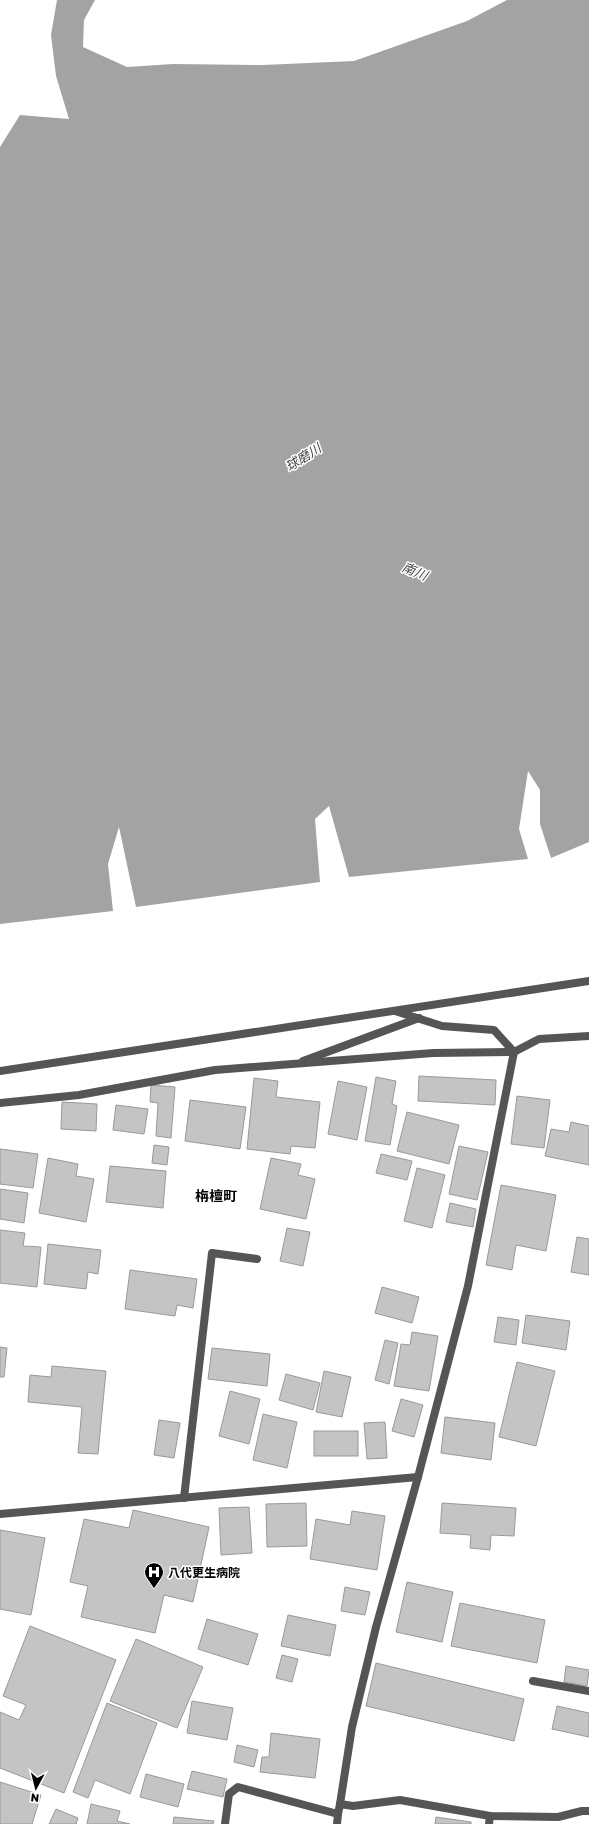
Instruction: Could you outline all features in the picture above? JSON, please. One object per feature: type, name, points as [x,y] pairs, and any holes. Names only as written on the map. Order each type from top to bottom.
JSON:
[{"type":"street","points":[[0,1071],[589,980]]},
{"type":"street","points":[[392,1011],[442,1026],[494,1030],[514,1052]]},
{"type":"street","points":[[293,1065],[419,1018]]},
{"type":"street","points":[[0,1103],[78,1095],[215,1070],[433,1053],[514,1052],[539,1039],[589,1036]]},
{"type":"street","points":[[337,1824],[352,1727],[376,1627],[418,1478],[468,1286],[514,1052]]},
{"type":"street","points":[[184,1498],[212,1253],[257,1259]]},
{"type":"street","points":[[0,1514],[418,1478]]},
{"type":"street","points":[[532,1681],[589,1691]]},
{"type":"street","points":[[225,1824],[229,1794],[238,1787],[338,1814]]},
{"type":"street","points":[[340,1804],[353,1806],[400,1800],[489,1820],[558,1817],[582,1811],[589,1811]]},
{"type":"water","points":[[57,0],[95,0],[84,20],[83,47],[127,67],[173,64],[263,65],[354,61],[467,21],[507,0],[589,0],[589,842],[551,858],[540,824],[540,790],[528,771],[519,829],[528,859],[349,877],[329,806],[315,819],[320,882],[136,907],[119,827],[108,864],[113,911],[0,924],[0,147],[20,115],[69,119],[56,76],[51,35]]},
{"type":"building","points":[[419,1076],[496,1080],[495,1105],[418,1101]]},
{"type":"building","points":[[376,1077],[396,1081],[392,1104],[397,1106],[390,1145],[365,1141]]},
{"type":"building","points":[[254,1078],[278,1081],[276,1097],[320,1102],[315,1148],[291,1146],[290,1154],[247,1149]]},
{"type":"building","points":[[338,1081],[367,1087],[357,1140],[328,1134]]},
{"type":"building","points":[[151,1085],[175,1087],[171,1138],[156,1136],[158,1103],[150,1102]]},
{"type":"building","points":[[517,1096],[550,1100],[544,1148],[511,1144]]},
{"type":"building","points":[[190,1100],[246,1107],[240,1149],[185,1141]]},
{"type":"building","points":[[62,1102],[97,1104],[96,1131],[61,1129]]},
{"type":"building","points":[[116,1105],[148,1109],[144,1134],[113,1130]]},
{"type":"building","points":[[407,1112],[459,1125],[449,1164],[397,1151]]},
{"type":"building","points":[[571,1122],[589,1126],[589,1165],[545,1156],[551,1129],[569,1132]]},
{"type":"building","points":[[154,1145],[169,1147],[167,1165],[152,1163]]},
{"type":"building","points":[[459,1146],[488,1152],[477,1200],[449,1194]]},
{"type":"building","points":[[0,1149],[38,1154],[33,1188],[0,1184]]},
{"type":"building","points":[[381,1154],[412,1161],[407,1180],[376,1173]]},
{"type":"building","points":[[48,1158],[78,1164],[76,1176],[94,1179],[86,1222],[39,1213]]},
{"type":"building","points":[[271,1158],[301,1164],[298,1175],[315,1179],[306,1219],[260,1209]]},
{"type":"building","points":[[110,1166],[166,1171],[163,1208],[106,1202]]},
{"type":"building","points":[[417,1168],[445,1175],[432,1228],[404,1221]]},
{"type":"building","points":[[501,1185],[556,1195],[546,1251],[516,1245],[512,1270],[486,1265]]},
{"type":"building","points":[[0,1189],[28,1193],[24,1223],[0,1219]]},
{"type":"building","points":[[450,1203],[476,1209],[473,1227],[446,1222]]},
{"type":"building","points":[[287,1228],[310,1232],[303,1266],[280,1261]]},
{"type":"building","points":[[0,1230],[25,1233],[23,1246],[41,1247],[37,1287],[0,1283]]},
{"type":"building","points":[[577,1237],[589,1239],[589,1275],[571,1272]]},
{"type":"building","points":[[48,1244],[101,1250],[98,1274],[88,1272],[86,1289],[44,1284]]},
{"type":"building","points":[[130,1270],[197,1279],[193,1308],[177,1305],[175,1316],[125,1309]]},
{"type":"building","points":[[382,1287],[419,1297],[412,1323],[375,1313]]},
{"type":"building","points":[[526,1315],[570,1321],[566,1350],[522,1343]]},
{"type":"building","points":[[498,1317],[519,1320],[516,1345],[494,1342]]},
{"type":"building","points":[[412,1332],[438,1336],[429,1391],[394,1386],[401,1344],[410,1345]]},
{"type":"building","points":[[385,1340],[398,1343],[389,1384],[375,1380]]},
{"type":"building","points":[[0,1347],[7,1348],[4,1377],[0,1377]]},
{"type":"building","points":[[212,1348],[270,1354],[267,1386],[208,1379]]},
{"type":"building","points":[[517,1362],[555,1371],[536,1446],[499,1437]]},
{"type":"building","points":[[52,1366],[106,1371],[98,1454],[78,1453],[82,1407],[28,1402],[30,1375],[51,1377]]},
{"type":"building","points":[[324,1371],[351,1377],[342,1417],[316,1412]]},
{"type":"building","points":[[286,1374],[320,1383],[313,1410],[279,1400]]},
{"type":"building","points":[[230,1391],[260,1399],[249,1444],[219,1436]]},
{"type":"building","points":[[401,1399],[423,1405],[414,1437],[392,1431]]},
{"type":"building","points":[[263,1414],[297,1422],[287,1468],[253,1460]]},
{"type":"building","points":[[445,1417],[495,1423],[491,1460],[441,1453]]},
{"type":"building","points":[[159,1420],[180,1423],[174,1458],[154,1455]]},
{"type":"building","points":[[385,1422],[387,1458],[367,1459],[364,1423]]},
{"type":"building","points":[[314,1431],[358,1431],[358,1456],[314,1456]]},
{"type":"building","points":[[306,1503],[307,1546],[267,1547],[266,1504]]},
{"type":"building","points":[[442,1503],[516,1508],[514,1536],[491,1535],[490,1550],[470,1548],[471,1535],[440,1533]]},
{"type":"building","points":[[249,1507],[252,1553],[221,1555],[219,1508]]},
{"type":"building","points":[[133,1510],[209,1527],[193,1602],[164,1595],[155,1633],[81,1617],[88,1586],[70,1582],[84,1519],[129,1528]]},
{"type":"building","points":[[352,1511],[385,1516],[377,1570],[310,1559],[316,1519],[350,1525]]},
{"type":"building","points":[[0,1530],[45,1538],[31,1615],[0,1609]]},
{"type":"building","points":[[407,1582],[453,1592],[442,1642],[396,1632]]},
{"type":"building","points":[[345,1587],[370,1592],[365,1615],[341,1611]]},
{"type":"building","points":[[460,1603],[545,1620],[537,1663],[451,1646]]},
{"type":"building","points":[[288,1615],[336,1625],[330,1656],[281,1646]]},
{"type":"building","points":[[207,1619],[258,1634],[248,1665],[198,1649]]},
{"type":"building","points":[[30,1626],[116,1660],[64,1793],[0,1768],[0,1712],[19,1720],[26,1705],[3,1696]]},
{"type":"building","points":[[136,1639],[203,1667],[177,1728],[110,1701]]},
{"type":"building","points":[[282,1655],[298,1659],[292,1682],[276,1678]]},
{"type":"building","points":[[376,1663],[524,1699],[514,1741],[366,1706]]},
{"type":"building","points":[[566,1666],[589,1670],[587,1686],[564,1682]]},
{"type":"building","points":[[192,1701],[233,1708],[227,1740],[187,1733]]},
{"type":"building","points":[[107,1703],[157,1723],[130,1794],[95,1780],[88,1798],[73,1792]]},
{"type":"building","points":[[557,1706],[589,1713],[589,1737],[552,1729]]},
{"type":"building","points":[[271,1733],[320,1739],[315,1778],[260,1772],[262,1757],[269,1757]]},
{"type":"building","points":[[237,1745],[258,1750],[254,1767],[234,1762]]},
{"type":"building","points":[[192,1771],[227,1779],[223,1797],[187,1789]]},
{"type":"building","points":[[146,1774],[184,1784],[178,1807],[140,1797]]},
{"type":"building","points":[[0,1782],[41,1795],[32,1824],[0,1824]]},
{"type":"building","points":[[91,1804],[120,1811],[117,1821],[130,1824],[87,1824]]},
{"type":"building","points":[[56,1809],[78,1818],[76,1824],[49,1824]]},
{"type":"building","points":[[174,1817],[214,1821],[213,1824],[173,1824]]},
{"type":"building","points":[[436,1817],[471,1822],[471,1824],[435,1824]]},
{"type":"place","name":"八代更生病院","points":[[154,1589]]},
{"type":"district","name":"栴檀町","points":[[216,1195]]},
{"type":"water label","name":"球磨川","points":[[303,457]]},
{"type":"water label","name":"南川","points":[[415,571]]}]
